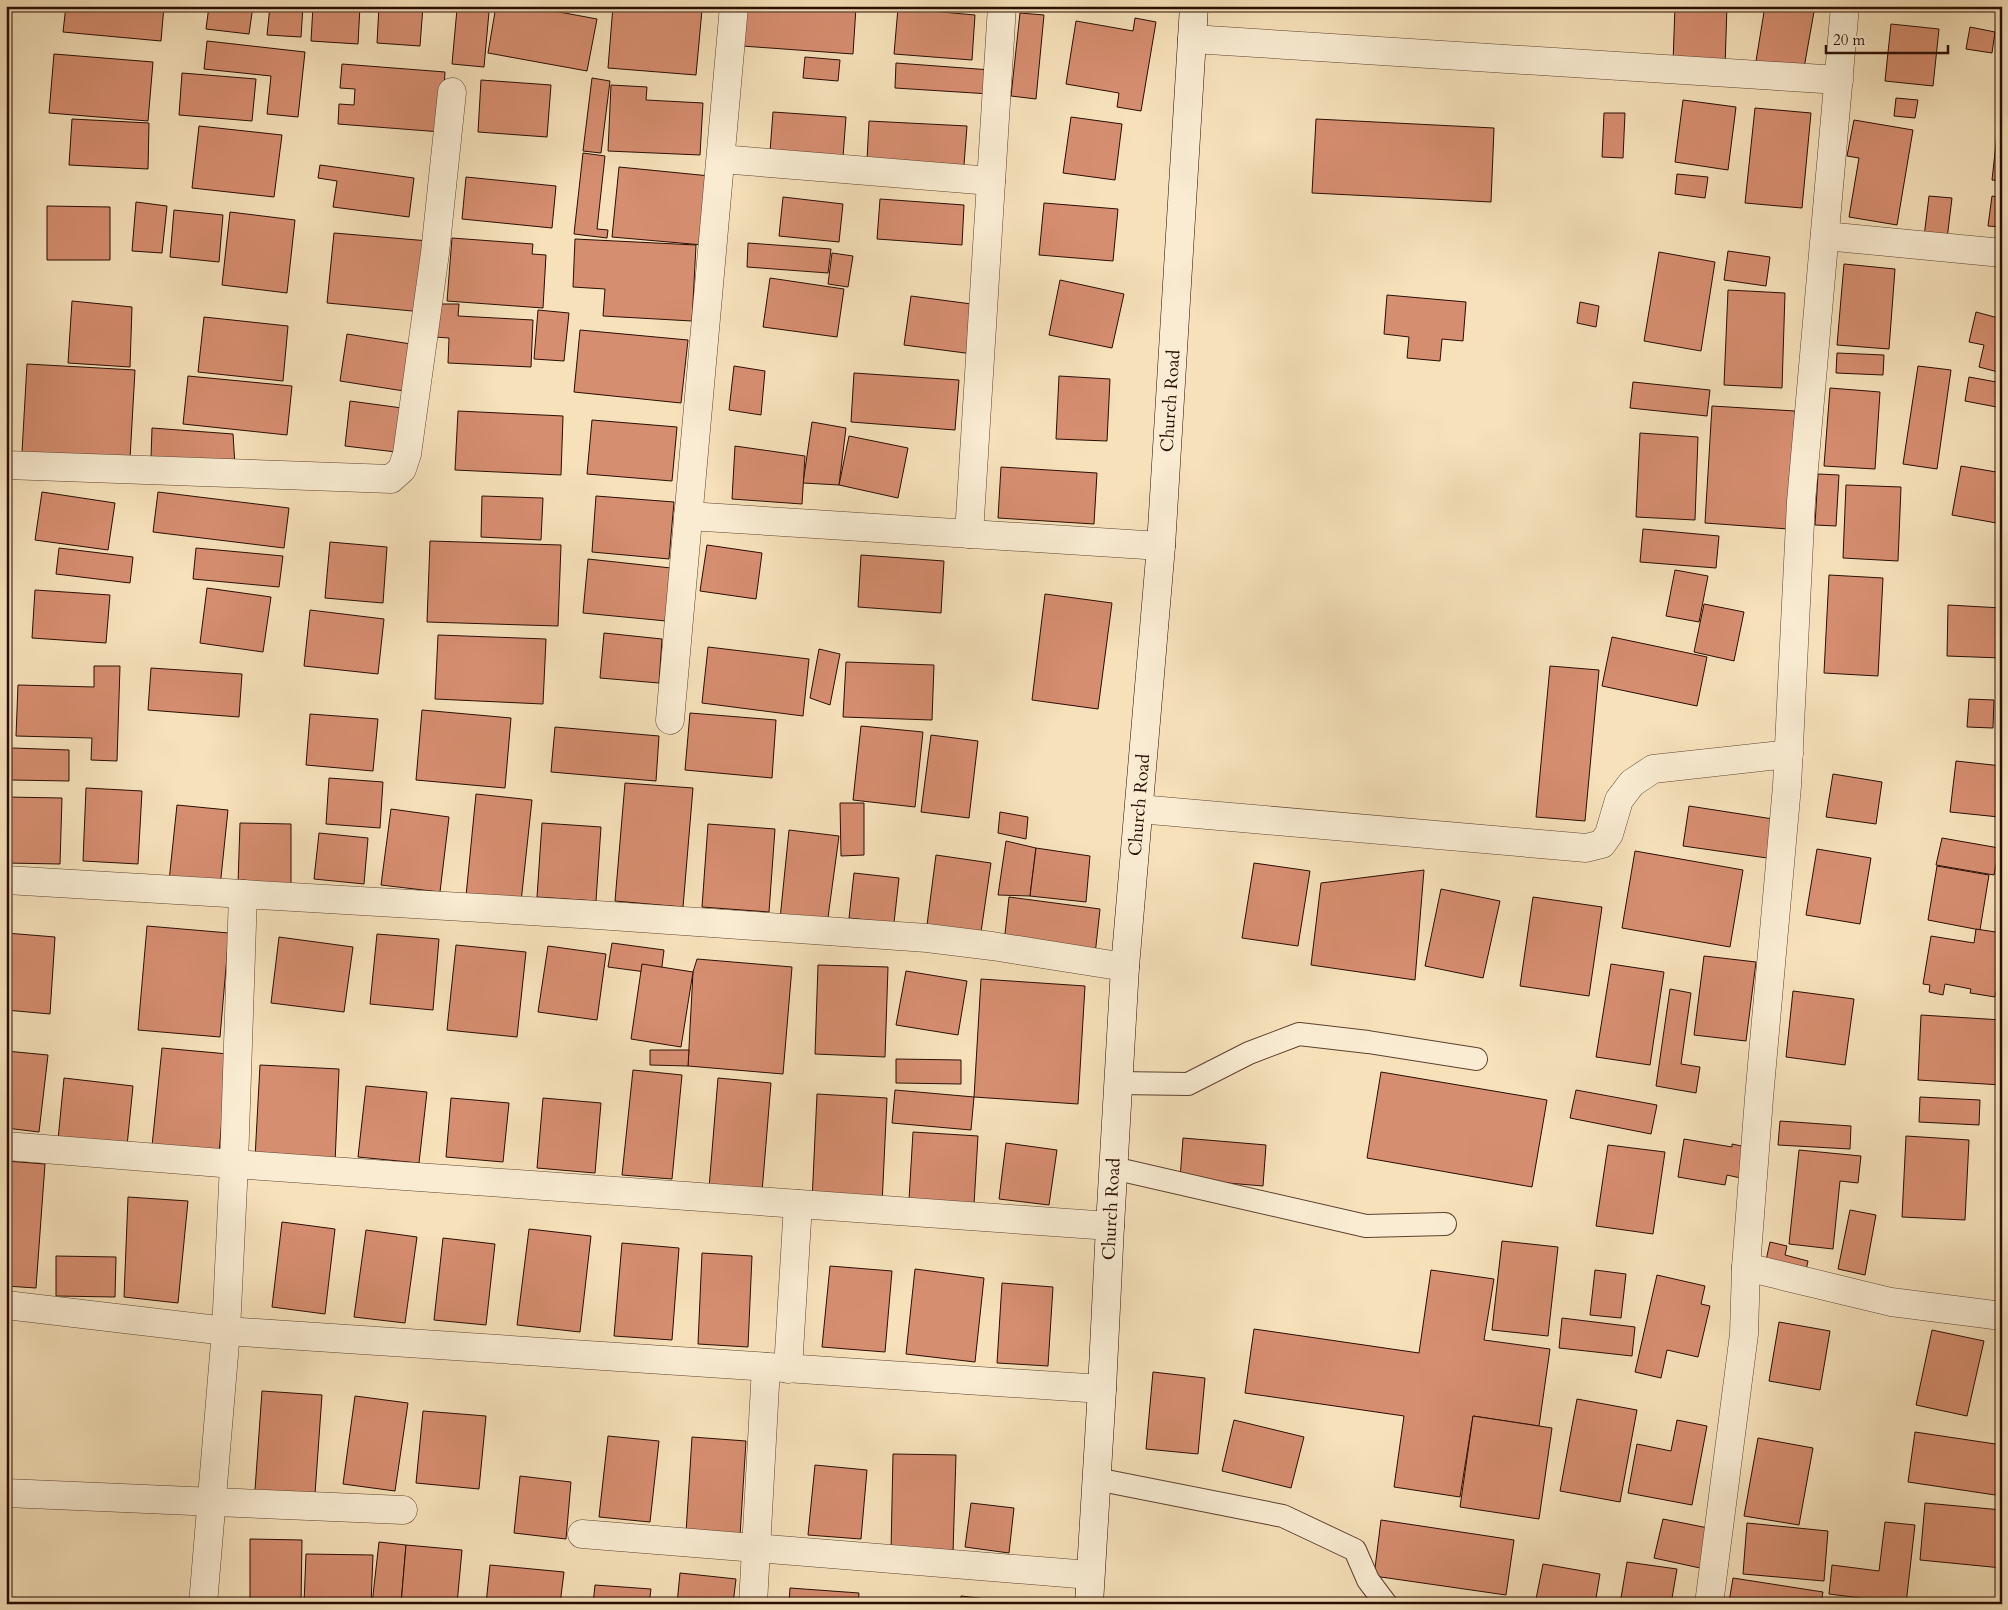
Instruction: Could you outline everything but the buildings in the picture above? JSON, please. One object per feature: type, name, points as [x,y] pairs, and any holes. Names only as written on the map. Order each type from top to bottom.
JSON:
[{"type":"street","points":[[670,720],[734,6]]},
{"type":"street","points":[[969,534],[1002,6]]},
{"type":"street","name":"Church Road","points":[[1089,1604],[1125,967],[1161,546],[1194,6]]},
{"type":"street","points":[[1709,1604],[1744,1334],[1746,1267],[1758,1098],[1777,906],[1789,754],[1801,502],[1845,6]]},
{"type":"street","points":[[1192,39],[1839,80]]},
{"type":"street","points":[[6,465],[390,479],[402,469],[406,454],[436,253],[452,92]]},
{"type":"street","points":[[721,159],[991,181]]},
{"type":"street","points":[[1825,236],[2002,253]]},
{"type":"street","points":[[688,516],[1161,546]]},
{"type":"street","points":[[1139,809],[1586,848],[1602,844],[1609,834],[1619,800],[1632,783],[1653,769],[1789,754]]},
{"type":"street","points":[[6,880],[606,916],[927,938],[992,946],[1125,967]]},
{"type":"street","points":[[203,1604],[226,1331],[234,1164],[243,894]]},
{"type":"street","points":[[6,1146],[1110,1226]]},
{"type":"street","points":[[753,1604],[757,1547],[777,1368],[798,1204]]},
{"type":"street","points":[[1746,1267],[1891,1302],[2002,1316]]},
{"type":"street","points":[[6,1305],[226,1331],[1102,1389]]},
{"type":"street","points":[[6,1493],[403,1510]]},
{"type":"street","points":[[582,1534],[1090,1575]]},
{"type":"lane","points":[[1118,1083],[1188,1084],[1249,1053],[1299,1034],[1368,1042],[1476,1059]]},
{"type":"lane","points":[[1113,1168],[1366,1226],[1445,1224]]},
{"type":"lane","points":[[1096,1479],[1283,1516],[1355,1550],[1368,1580],[1386,1604]]}]
